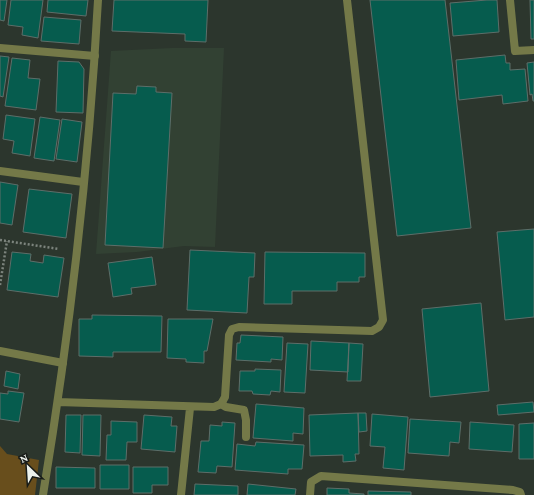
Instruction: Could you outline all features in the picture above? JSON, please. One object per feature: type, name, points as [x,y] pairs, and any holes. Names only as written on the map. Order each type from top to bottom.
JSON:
[{"type":"street","points":[[43,495],[64,363],[95,56],[98,0]]},
{"type":"street","points":[[58,402],[190,408],[214,407],[221,404],[225,398],[229,335],[232,329],[372,331],[379,327],[383,320],[347,0]]},
{"type":"street","points":[[510,0],[515,51],[534,50]]},
{"type":"street","points":[[0,48],[95,56]]},
{"type":"street","points":[[0,171],[83,182]]},
{"type":"street","points":[[0,351],[64,363]]},
{"type":"street","points":[[221,404],[226,407],[244,410],[246,420],[246,437]]},
{"type":"street","points":[[181,495],[190,408]]},
{"type":"street","points":[[310,495],[311,482],[321,476],[513,490],[520,492],[521,495]]},
{"type":"path","points":[[0,240],[76,251]]},
{"type":"path","points":[[0,285],[7,242]]},
{"type":"shaded area","points":[[172,48],[224,48],[215,247],[184,246],[137,252],[96,254],[111,51]]},
{"type":"shaded area","points":[[0,446],[7,454],[39,460],[35,495],[0,495]]},
{"type":"building","points":[[0,0],[7,0],[4,21],[0,20]]},
{"type":"building","points":[[11,0],[43,0],[38,38],[22,35],[23,27],[8,25]]},
{"type":"building","points":[[48,0],[88,0],[86,16],[47,12]]},
{"type":"building","points":[[114,0],[208,0],[206,42],[185,41],[185,34],[112,31]]},
{"type":"building","points":[[370,0],[445,0],[471,228],[397,236]]},
{"type":"building","points":[[497,0],[499,32],[453,36],[450,3]]},
{"type":"building","points":[[530,0],[534,0],[534,39],[531,39]]},
{"type":"building","points":[[44,17],[81,20],[79,44],[41,41]]},
{"type":"building","points":[[505,55],[506,63],[510,63],[510,70],[525,69],[528,101],[503,104],[502,95],[459,100],[456,60]]},
{"type":"building","points":[[0,56],[9,57],[3,97],[0,96]]},
{"type":"building","points":[[12,58],[30,60],[28,78],[40,79],[36,110],[5,106]]},
{"type":"building","points":[[58,61],[79,62],[84,69],[83,113],[56,112]]},
{"type":"building","points":[[534,62],[533,101],[532,94],[530,95],[527,63]]},
{"type":"building","points":[[137,86],[156,87],[156,92],[172,93],[163,248],[105,245],[113,93],[136,94]]},
{"type":"building","points":[[6,115],[35,119],[30,156],[12,153],[14,141],[3,139]]},
{"type":"building","points":[[40,117],[60,120],[54,161],[34,158]]},
{"type":"building","points":[[62,119],[82,122],[77,162],[56,159]]},
{"type":"building","points":[[0,182],[18,185],[12,225],[0,223]]},
{"type":"building","points":[[29,189],[72,194],[66,238],[23,232]]},
{"type":"building","points":[[534,229],[534,317],[505,320],[497,232]]},
{"type":"building","points":[[190,250],[255,253],[254,277],[249,277],[247,313],[187,310]]},
{"type":"building","points":[[12,252],[31,254],[30,261],[43,263],[44,255],[64,258],[58,297],[7,290]]},
{"type":"building","points":[[265,252],[365,253],[365,277],[359,277],[359,282],[337,282],[337,291],[292,291],[292,304],[264,304]]},
{"type":"building","points":[[152,257],[156,285],[131,288],[132,294],[113,297],[108,263]]},
{"type":"building","points":[[481,303],[489,391],[430,397],[422,309]]},
{"type":"building","points":[[92,315],[162,316],[161,352],[113,352],[113,357],[79,356],[79,319],[92,319]]},
{"type":"building","points":[[168,319],[213,319],[207,351],[204,351],[204,363],[186,362],[186,359],[167,358]]},
{"type":"building","points":[[241,335],[283,337],[282,360],[271,359],[271,362],[236,360],[237,343],[240,343]]},
{"type":"building","points":[[311,341],[349,343],[348,372],[310,370]]},
{"type":"building","points":[[287,343],[308,344],[305,393],[284,392]]},
{"type":"building","points":[[349,343],[363,344],[361,381],[347,381]]},
{"type":"building","points":[[255,369],[281,370],[280,392],[271,391],[270,395],[253,394],[252,391],[239,391],[240,371],[255,371]]},
{"type":"building","points":[[6,371],[20,374],[18,389],[4,386]]},
{"type":"building","points":[[8,391],[24,393],[19,422],[0,419],[0,393],[8,394]]},
{"type":"building","points":[[533,402],[534,412],[498,415],[497,405]]},
{"type":"building","points":[[256,404],[304,408],[303,434],[293,433],[293,441],[253,438]]},
{"type":"building","points":[[358,413],[366,413],[367,431],[359,432]]},
{"type":"building","points":[[358,413],[359,454],[355,454],[356,461],[343,462],[343,455],[310,456],[309,415]]},
{"type":"building","points":[[372,414],[408,417],[404,470],[383,468],[385,447],[370,446]]},
{"type":"building","points":[[66,415],[81,415],[80,453],[65,452]]},
{"type":"building","points":[[83,415],[101,415],[100,456],[82,455]]},
{"type":"building","points":[[144,415],[172,417],[171,426],[177,426],[175,452],[141,449]]},
{"type":"building","points":[[410,419],[461,422],[459,443],[450,442],[449,456],[408,453]]},
{"type":"building","points":[[111,421],[137,422],[137,442],[127,442],[126,460],[106,460],[107,435],[111,435]]},
{"type":"building","points":[[222,422],[235,423],[232,467],[217,466],[216,473],[198,472],[201,441],[209,441],[210,425],[222,426]]},
{"type":"building","points":[[470,422],[514,425],[512,452],[469,449]]},
{"type":"building","points":[[534,423],[534,459],[519,459],[519,424]]},
{"type":"building","points":[[256,442],[304,445],[302,469],[288,469],[288,474],[235,470],[237,444],[255,446]]},
{"type":"building","points":[[100,465],[129,465],[129,489],[100,489]]},
{"type":"building","points":[[56,467],[95,468],[95,488],[56,488]]},
{"type":"building","points":[[133,467],[168,467],[168,485],[152,485],[152,493],[133,493]]},
{"type":"building","points":[[195,484],[238,486],[238,495],[194,495]]},
{"type":"building","points":[[248,484],[296,489],[295,495],[247,495]]},
{"type":"building","points":[[327,488],[349,489],[349,493],[364,495],[327,495]]},
{"type":"building","points":[[368,491],[411,492],[411,495],[368,495]]}]
